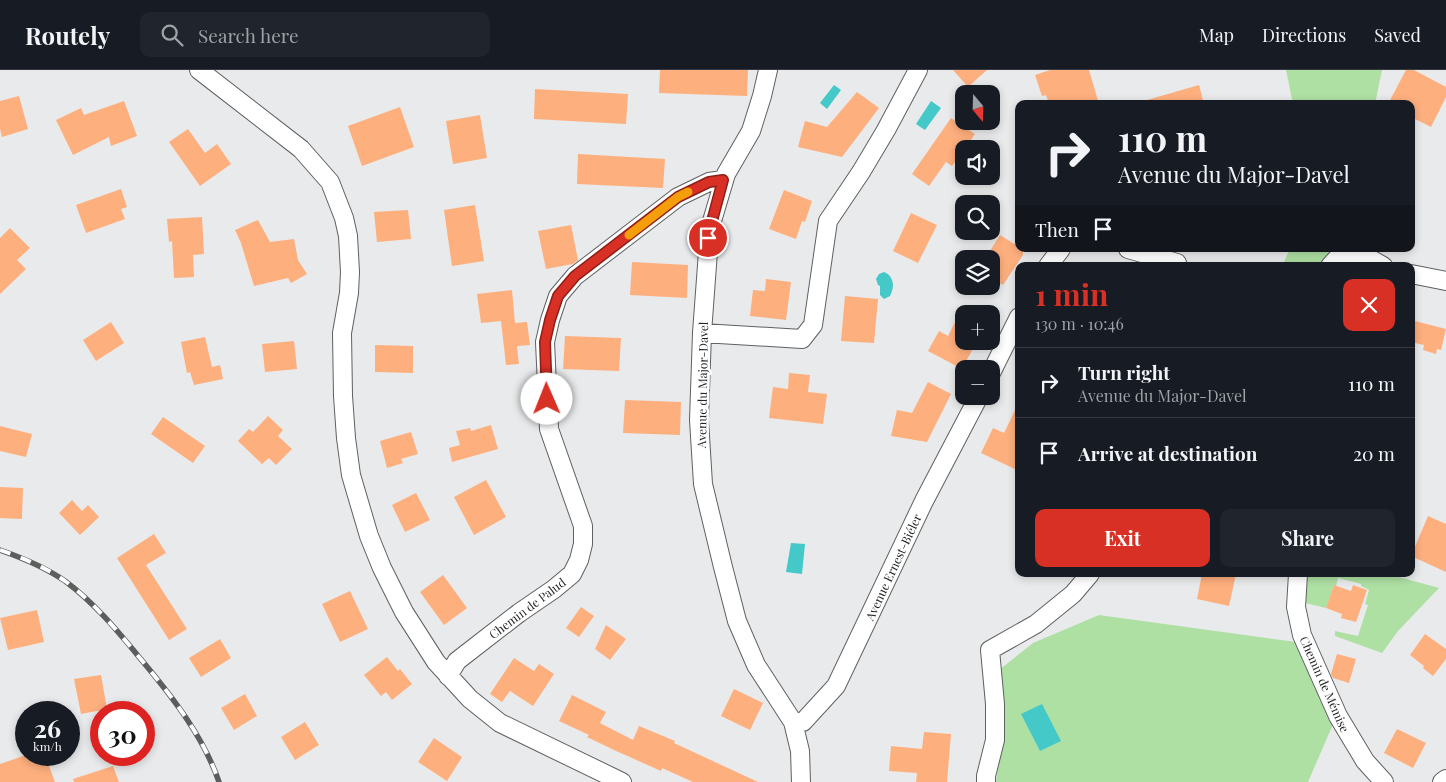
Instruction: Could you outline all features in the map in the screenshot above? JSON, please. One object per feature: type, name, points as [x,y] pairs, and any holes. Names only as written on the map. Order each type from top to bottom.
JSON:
[{"type":"street","points":[[199,70],[301,149],[330,182],[344,218],[348,236],[350,272],[349,293],[342,333],[342,365],[346,438],[351,475],[369,536],[382,568],[406,615],[436,662],[470,700],[500,723],[622,782]]},
{"type":"street","name":"Avenue du Major-Davel","points":[[768,70],[762,96],[750,131],[723,180],[708,238],[699,420],[703,484],[737,621],[756,665],[793,722],[800,751],[801,782]]},
{"type":"street","points":[[702,333],[802,338],[813,325],[828,221],[861,172],[918,70]]},
{"type":"street","name":"Chemin de Palud","points":[[448,676],[457,661],[572,574],[579,560],[583,544],[583,526],[549,429],[545,342],[558,296],[575,276],[678,197],[709,182],[723,180]]},
{"type":"street","points":[[1051,262],[1059,252]]},
{"type":"street","points":[[1138,252],[1174,262]]},
{"type":"street","points":[[1335,260],[1360,254],[1375,262]]},
{"type":"street","points":[[1415,275],[1446,281]]},
{"type":"street","points":[[997,360],[1015,325]]},
{"type":"street","name":"Avenue Ernest-Biéler","points":[[793,722],[803,722],[836,686],[924,501],[974,405]]},
{"type":"street","points":[[986,782],[995,740],[990,650],[1036,624],[1073,594],[1087,577]]},
{"type":"street","name":"Chemin de Mémise","points":[[1298,577],[1296,607],[1302,635],[1338,716],[1365,761],[1384,782]]},
{"type":"street","points":[[1442,782],[1446,779]]},
{"type":"green space","points":[[1286,70],[1382,70],[1376,100],[1292,100]]},
{"type":"green space","points":[[1289,252],[1335,252],[1325,262],[1284,262]]},
{"type":"green space","points":[[1306,577],[1399,577],[1439,588],[1398,631],[1382,653],[1335,636],[1335,631],[1358,636],[1368,605],[1365,604],[1369,590],[1361,586],[1361,584],[1338,578],[1326,608],[1305,603]]},
{"type":"green space","points":[[1099,615],[1296,642],[1334,722],[1308,782],[996,782],[1001,750],[999,670],[1033,643]]},
{"type":"water","points":[[834,85],[841,90],[827,109],[820,103]]},
{"type":"water","points":[[931,101],[941,108],[925,130],[916,124]]},
{"type":"water","points":[[884,272],[892,279],[893,289],[890,296],[884,299],[880,295],[880,286],[876,279],[879,274]]},
{"type":"water","points":[[791,543],[805,544],[802,574],[786,572]]},
{"type":"water","points":[[1042,704],[1061,741],[1040,751],[1021,714]]},
{"type":"building","points":[[660,70],[748,70],[747,96],[659,93]]},
{"type":"building","points":[[953,70],[987,70],[970,85],[966,85]]},
{"type":"building","points":[[1050,70],[1089,70],[1098,100],[1048,100],[1046,95],[1042,96],[1035,75]]},
{"type":"building","points":[[1406,70],[1414,70],[1446,87],[1446,97],[1431,127],[1415,119],[1415,100],[1390,100]]},
{"type":"building","points":[[1199,85],[1203,100],[1147,100]]},
{"type":"building","points":[[535,89],[628,94],[626,124],[534,119]]},
{"type":"building","points":[[857,92],[879,108],[842,157],[798,147],[805,121],[827,127]]},
{"type":"building","points":[[19,96],[28,129],[2,137],[0,129],[0,101]]},
{"type":"building","points":[[124,101],[137,136],[111,146],[109,137],[73,155],[56,120],[81,108],[84,115]]},
{"type":"building","points":[[400,107],[414,147],[362,166],[348,126]]},
{"type":"building","points":[[480,115],[487,158],[453,164],[446,121]]},
{"type":"building","points":[[951,118],[955,121],[955,130],[969,130],[975,134],[971,140],[955,140],[955,162],[952,166],[946,162],[929,186],[912,174]]},
{"type":"building","points":[[188,129],[205,153],[217,144],[231,164],[200,186],[169,142]]},
{"type":"building","points":[[578,154],[665,159],[663,188],[577,184]]},
{"type":"building","points":[[121,189],[127,207],[121,209],[125,219],[86,233],[76,205]]},
{"type":"building","points":[[784,190],[812,201],[805,222],[802,221],[796,239],[769,229]]},
{"type":"building","points":[[475,205],[484,261],[452,266],[444,210]]},
{"type":"building","points":[[408,210],[411,239],[377,242],[374,212]]},
{"type":"building","points":[[911,213],[937,225],[918,263],[893,251]]},
{"type":"building","points":[[202,217],[204,254],[193,255],[194,277],[174,278],[172,241],[169,242],[167,219]]},
{"type":"building","points":[[258,220],[270,242],[294,239],[298,260],[307,274],[291,283],[288,278],[254,286],[241,243],[235,230]]},
{"type":"building","points":[[571,225],[578,260],[573,264],[546,269],[538,231]]},
{"type":"building","points":[[10,228],[30,248],[17,260],[26,269],[0,294],[0,238]]},
{"type":"building","points":[[1000,235],[1015,244],[1015,252],[1023,252],[1018,262],[1015,262],[1015,267],[1003,285],[1000,283],[1000,250],[991,250],[997,240],[1000,240]]},
{"type":"building","points":[[632,262],[688,265],[687,298],[630,295]]},
{"type":"building","points":[[766,279],[791,282],[786,320],[750,316],[753,290],[765,291]]},
{"type":"building","points":[[512,290],[515,323],[527,322],[530,345],[517,346],[519,364],[506,365],[501,321],[481,323],[477,294]]},
{"type":"building","points":[[845,296],[878,299],[874,343],[841,341]]},
{"type":"building","points":[[1415,321],[1446,329],[1441,350],[1437,349],[1436,354],[1423,350],[1424,345],[1415,343]]},
{"type":"building","points":[[111,322],[124,343],[96,361],[83,340]]},
{"type":"building","points":[[955,322],[955,350],[972,350],[967,360],[955,360],[955,365],[928,351],[939,331],[948,336]]},
{"type":"building","points":[[565,336],[621,338],[619,371],[563,369]]},
{"type":"building","points":[[205,337],[212,367],[220,365],[223,379],[194,385],[190,372],[187,373],[181,342]]},
{"type":"building","points":[[294,341],[297,369],[265,372],[262,344]]},
{"type":"building","points":[[375,345],[413,346],[413,373],[375,372]]},
{"type":"building","points":[[789,373],[810,375],[808,392],[827,394],[823,424],[769,418],[773,387],[788,389]]},
{"type":"building","points":[[928,382],[951,394],[927,442],[891,436],[897,410],[912,413]]},
{"type":"building","points":[[625,400],[681,402],[680,435],[623,433]]},
{"type":"building","points":[[1015,410],[1015,469],[981,453],[993,428],[1004,433]]},
{"type":"building","points":[[268,416],[283,430],[278,436],[292,449],[276,465],[269,458],[262,464],[238,441],[249,429],[253,432]]},
{"type":"building","points":[[163,417],[205,446],[193,463],[151,434]]},
{"type":"building","points":[[491,425],[498,449],[452,462],[449,448],[460,445],[456,431],[470,428],[471,431]]},
{"type":"building","points":[[0,426],[32,434],[26,457],[0,451]]},
{"type":"building","points":[[411,432],[418,454],[401,459],[403,463],[387,468],[380,441]]},
{"type":"building","points":[[486,480],[506,517],[474,535],[454,497]]},
{"type":"building","points":[[0,487],[23,488],[22,519],[0,518]]},
{"type":"building","points":[[416,493],[430,520],[405,532],[392,505]]},
{"type":"building","points":[[72,500],[82,511],[88,505],[99,517],[80,535],[59,513]]},
{"type":"building","points":[[1428,516],[1446,524],[1446,572],[1415,558],[1415,547]]},
{"type":"building","points":[[154,534],[166,553],[146,565],[187,629],[169,640],[117,558]]},
{"type":"building","points":[[443,575],[467,608],[444,625],[420,592]]},
{"type":"building","points":[[1201,577],[1235,577],[1229,606],[1197,599]]},
{"type":"building","points":[[1334,585],[1351,591],[1353,585],[1367,590],[1356,622],[1341,618],[1342,614],[1326,608]]},
{"type":"building","points":[[350,591],[368,629],[340,642],[322,604]]},
{"type":"building","points":[[581,607],[594,616],[579,637],[566,628]]},
{"type":"building","points":[[37,610],[44,642],[8,650],[0,618]]},
{"type":"building","points":[[606,625],[626,639],[610,660],[595,649]]},
{"type":"building","points":[[1425,634],[1446,649],[1446,659],[1433,676],[1410,655]]},
{"type":"building","points":[[220,639],[231,658],[201,677],[189,658]]},
{"type":"building","points":[[1337,654],[1356,659],[1349,683],[1333,678],[1331,674]]},
{"type":"building","points":[[387,657],[412,684],[392,700],[386,692],[381,696],[364,675]]},
{"type":"building","points":[[514,658],[534,671],[539,664],[554,674],[533,706],[510,691],[502,702],[490,694]]},
{"type":"building","points":[[101,675],[106,701],[90,701],[90,712],[81,714],[80,701],[78,701],[74,679]]},
{"type":"building","points":[[734,689],[763,703],[750,730],[721,716]]},
{"type":"building","points":[[245,694],[257,716],[234,730],[221,708]]},
{"type":"building","points":[[572,695],[606,712],[600,723],[633,740],[639,726],[675,741],[674,743],[758,782],[693,782],[662,768],[661,771],[614,750],[587,737],[589,735],[559,721]]},
{"type":"building","points":[[305,722],[319,745],[295,760],[281,737]]},
{"type":"building","points":[[1397,729],[1426,743],[1413,768],[1384,753]]},
{"type":"building","points":[[924,732],[951,734],[947,782],[916,782],[917,773],[889,771],[891,746],[922,749]]},
{"type":"building","points":[[434,738],[462,757],[447,781],[418,762]]},
{"type":"building","points":[[15,759],[15,766],[49,766],[55,782],[0,782],[0,764]]},
{"type":"building","points":[[113,766],[119,782],[74,782],[73,779]]},
{"type":"railway","points":[[0,550],[50,571],[87,599],[107,620],[177,705],[197,735],[219,782]]},
{"type":"slow traffic","points":[[629,235],[678,197],[688,192]]},
{"type":"route","points":[[547,399],[545,342],[550,320],[558,296],[575,276],[678,197],[709,182],[723,180],[708,238]]}]
